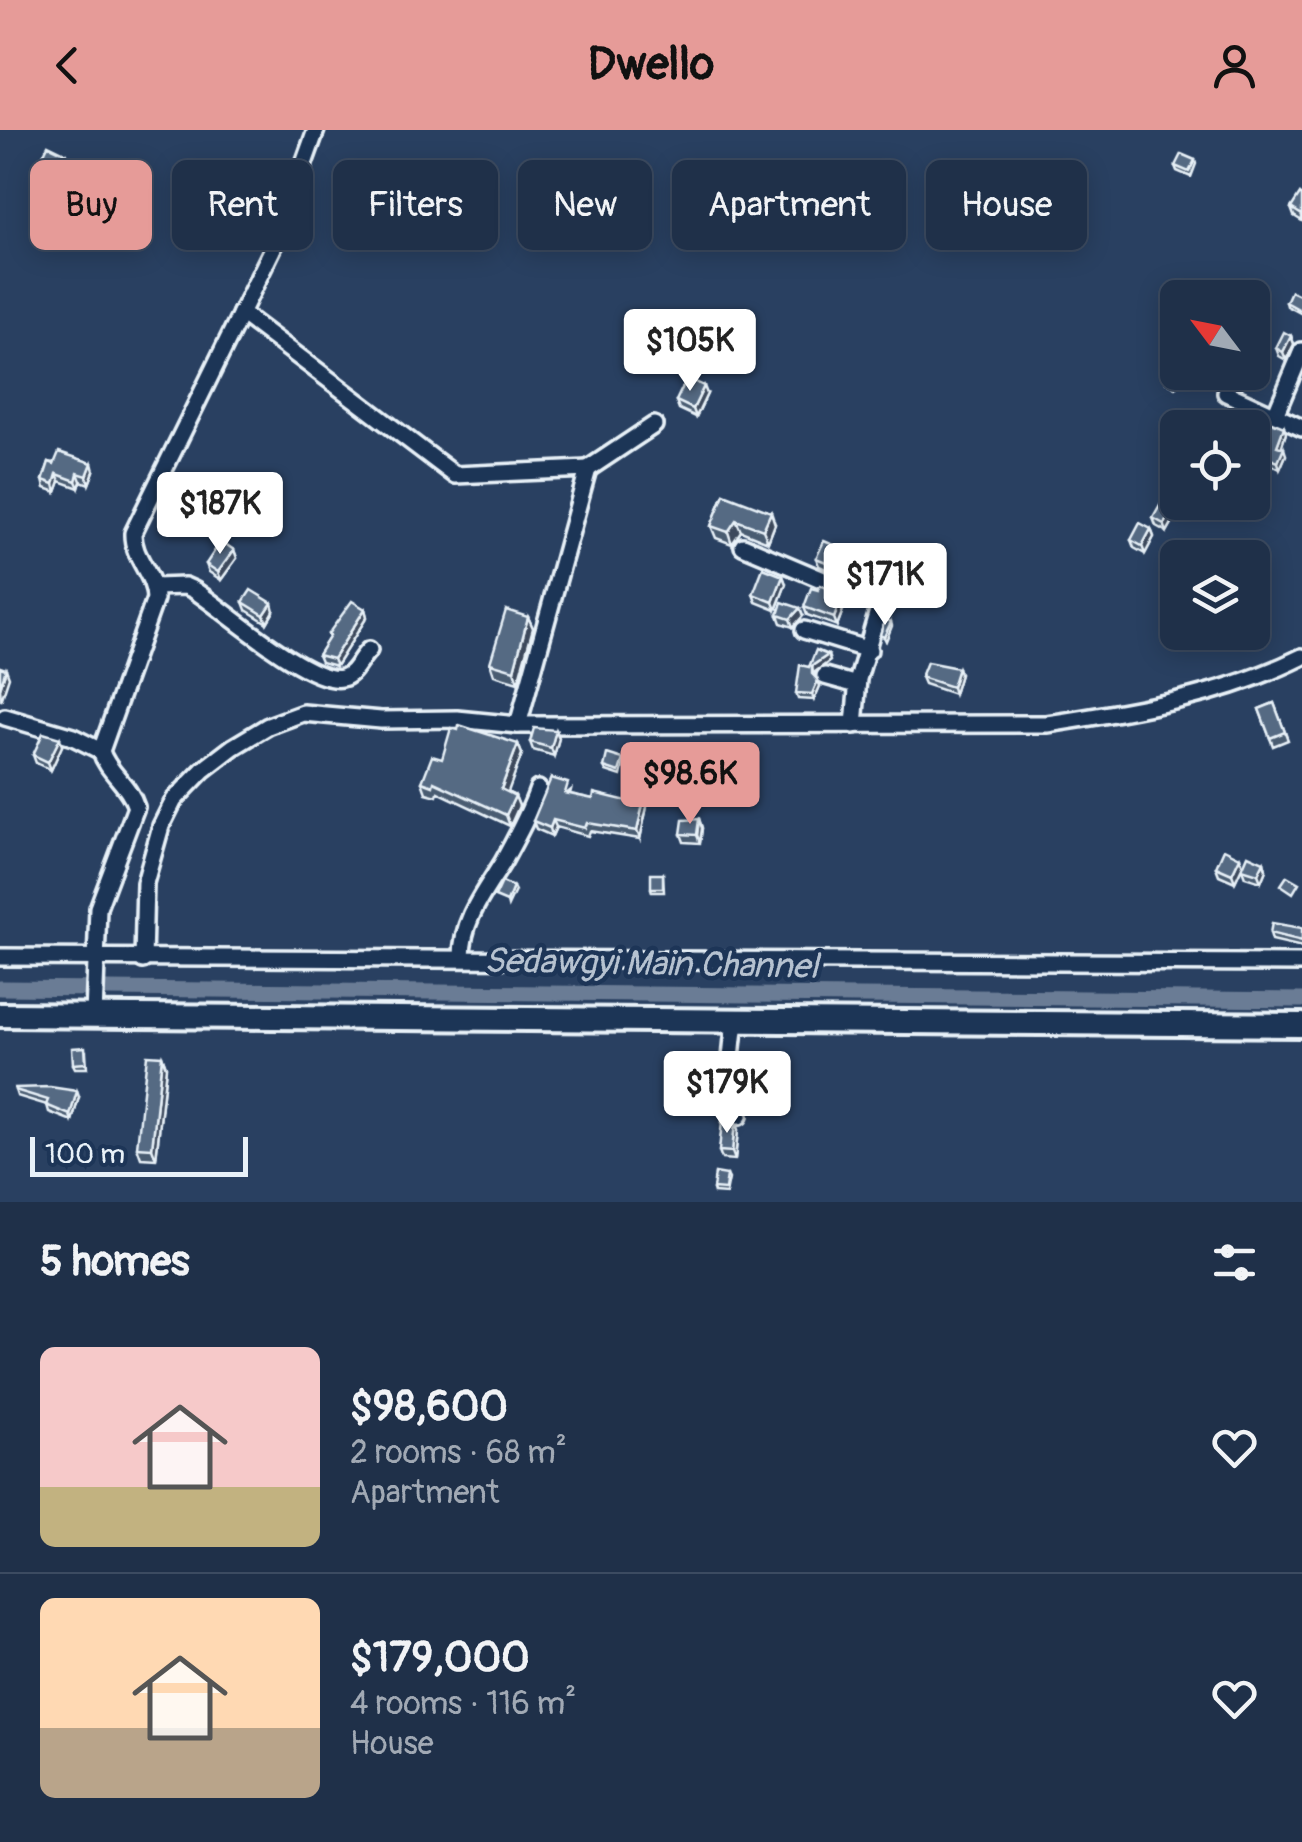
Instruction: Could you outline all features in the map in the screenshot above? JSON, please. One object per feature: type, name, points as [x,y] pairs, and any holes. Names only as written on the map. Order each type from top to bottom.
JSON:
[{"type":"street","points":[[94,1013],[101,898],[136,807],[130,790],[102,759],[101,751],[153,610],[155,587],[133,548],[132,533],[276,242],[316,130]]},
{"type":"street","points":[[242,313],[455,475],[588,469],[654,425]]},
{"type":"street","points":[[1276,413],[1302,351]]},
{"type":"street","points":[[1226,393],[1302,428]]},
{"type":"street","points":[[518,726],[588,469]]},
{"type":"street","points":[[743,546],[880,604],[857,686],[854,724]]},
{"type":"street","points":[[155,587],[185,586],[194,590],[259,638],[326,678],[345,678],[368,650]]},
{"type":"street","points":[[804,630],[868,650]]},
{"type":"street","points":[[143,960],[146,883],[162,826],[174,800],[233,747],[302,712],[518,726],[1047,724],[1131,711],[1270,673],[1302,657]]},
{"type":"street","points":[[826,676],[857,686]]},
{"type":"street","points":[[5,717],[74,736],[101,751]]},
{"type":"street","points":[[462,957],[470,917],[528,816],[538,789]]},
{"type":"street","points":[[0,958],[96,965],[143,960],[462,957],[660,962],[1302,963]]},
{"type":"street","points":[[0,1016],[94,1013],[736,1022],[1302,1024]]},
{"type":"street","points":[[736,1022],[730,1074],[731,1098],[739,1116]]},
{"type":"building","points":[[48,145],[67,154],[64,160],[41,160]]},
{"type":"building","points":[[1181,154],[1195,160],[1189,172],[1175,166]]},
{"type":"building","points":[[1302,196],[1302,215],[1291,208]]},
{"type":"building","points":[[1291,291],[1302,296],[1302,311],[1286,302]]},
{"type":"building","points":[[1284,332],[1291,336],[1283,352],[1276,348]]},
{"type":"building","points":[[687,378],[704,386],[693,409],[676,401]]},
{"type":"building","points":[[1270,421],[1284,427],[1277,446],[1284,448],[1278,462],[1270,459]]},
{"type":"building","points":[[59,452],[92,463],[87,476],[78,473],[76,481],[57,474],[54,484],[43,480],[49,462],[54,464]]},
{"type":"building","points":[[724,494],[771,512],[763,530],[736,520],[728,532],[711,526]]},
{"type":"building","points":[[1160,506],[1160,520],[1166,520],[1164,524],[1153,518]]},
{"type":"building","points":[[1140,523],[1151,529],[1142,546],[1131,540]]},
{"type":"building","points":[[221,541],[234,550],[218,572],[206,564]]},
{"type":"building","points":[[824,541],[843,549],[836,566],[816,558]]},
{"type":"building","points":[[763,568],[783,576],[773,602],[753,594]]},
{"type":"building","points":[[820,585],[843,594],[834,618],[804,607],[811,588],[818,590]]},
{"type":"building","points":[[251,590],[272,603],[264,615],[243,602]]},
{"type":"building","points":[[352,601],[365,609],[333,659],[318,655],[328,634]]},
{"type":"building","points":[[782,602],[800,608],[790,619],[778,615]]},
{"type":"building","points":[[506,610],[528,617],[514,670],[490,663]]},
{"type":"building","points":[[885,619],[891,622],[884,637],[880,635]]},
{"type":"building","points":[[816,650],[828,655],[812,666],[812,674],[818,680],[812,694],[796,693],[800,665],[809,667]]},
{"type":"building","points":[[927,662],[958,668],[952,687],[921,677]]},
{"type":"building","points":[[0,667],[6,669],[0,688]]},
{"type":"building","points":[[1274,703],[1285,732],[1270,738],[1259,709]]},
{"type":"building","points":[[459,725],[518,744],[501,789],[515,796],[506,815],[434,782],[433,786],[422,782],[432,756],[442,759],[451,728],[458,730]]},
{"type":"building","points":[[534,728],[556,730],[551,748],[530,742]]},
{"type":"building","points":[[43,733],[60,738],[48,762],[33,755]]},
{"type":"building","points":[[607,754],[623,759],[619,772],[604,767]]},
{"type":"building","points":[[551,778],[568,783],[565,793],[593,799],[594,793],[627,801],[630,790],[645,795],[637,831],[587,823],[585,828],[553,820],[550,828],[533,821]]},
{"type":"building","points":[[699,819],[697,835],[681,834],[683,820]]},
{"type":"building","points":[[1224,849],[1240,857],[1232,874],[1216,867]]},
{"type":"building","points":[[1248,855],[1264,862],[1258,874],[1242,869]]},
{"type":"building","points":[[651,874],[663,874],[663,888],[651,888]]},
{"type":"building","points":[[1287,876],[1299,883],[1293,893],[1281,885]]},
{"type":"building","points":[[502,882],[513,887],[507,902],[495,897]]},
{"type":"building","points":[[1272,923],[1302,928],[1302,941],[1270,933]]},
{"type":"building","points":[[85,1047],[86,1063],[73,1064],[72,1048]]},
{"type":"building","points":[[147,1055],[162,1056],[152,1148],[137,1147]]},
{"type":"building","points":[[15,1088],[77,1091],[70,1115],[46,1105],[48,1100],[15,1090]]},
{"type":"building","points":[[722,1121],[735,1122],[732,1152],[719,1151]]},
{"type":"building","points":[[715,1173],[727,1175],[725,1190],[713,1189]]},
{"type":"waterway","name":"Sedawgyi Main Channel","points":[[0,988],[1302,1000]]}]
